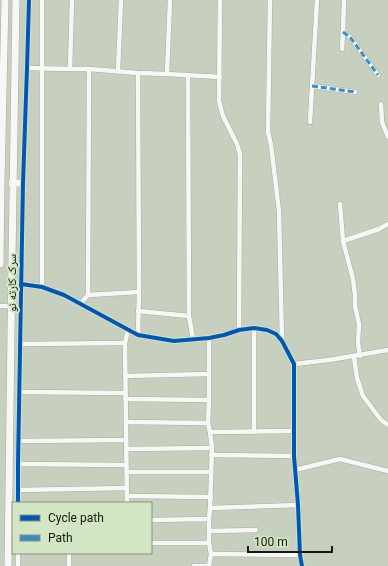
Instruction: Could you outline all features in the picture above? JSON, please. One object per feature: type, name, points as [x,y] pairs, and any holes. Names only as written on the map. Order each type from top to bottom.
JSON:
[{"type":"highway","name":"سرک کارته نو","points":[[0,264],[2,26],[5,0]]},
{"type":"highway","name":"سرک کارته نو","points":[[8,566],[12,306],[12,183],[16,0]]},
{"type":"highway","points":[[12,183],[23,183]]},
{"type":"street","points":[[18,502],[23,183],[29,0]]},
{"type":"street","points":[[42,0],[42,287]]},
{"type":"street","points":[[70,69],[72,0]]},
{"type":"street","points":[[118,71],[121,0]]},
{"type":"street","points":[[167,74],[170,0]]},
{"type":"street","points":[[220,0],[219,101],[223,116],[237,144],[240,154],[239,330]]},
{"type":"street","points":[[270,0],[268,132],[279,211],[282,341]]},
{"type":"street","points":[[310,122],[317,0]]},
{"type":"street","points":[[342,49],[344,0]]},
{"type":"street","points":[[343,32],[350,37],[378,75]]},
{"type":"street","points":[[27,68],[89,69],[220,77]]},
{"type":"street","points":[[80,304],[88,294],[89,69]]},
{"type":"street","points":[[138,73],[138,335]]},
{"type":"street","points":[[188,76],[189,316],[192,340]]},
{"type":"street","points":[[312,86],[355,92]]},
{"type":"street","points":[[381,104],[382,122],[388,137]]},
{"type":"street","points":[[340,204],[343,241],[353,279],[355,306],[359,324],[358,343],[360,356]]},
{"type":"street","points":[[343,241],[388,224]]},
{"type":"street","points":[[21,284],[42,287],[64,295],[138,335],[174,341],[208,338],[239,330],[254,328],[267,330],[276,334],[282,341],[294,364],[294,456],[302,566]]},
{"type":"street","points":[[88,294],[139,292]]},
{"type":"street","points":[[0,306],[12,306]]},
{"type":"street","points":[[138,311],[189,316]]},
{"type":"street","points":[[254,328],[254,432]]},
{"type":"street","points":[[127,502],[125,343],[128,330]]},
{"type":"street","points":[[194,566],[209,566],[211,554],[209,543],[209,519],[212,448],[208,423],[208,338]]},
{"type":"street","points":[[20,344],[125,343]]},
{"type":"street","points":[[294,364],[354,357],[388,350]]},
{"type":"street","points":[[354,357],[357,378],[362,396],[381,420],[388,425]]},
{"type":"street","points":[[125,376],[208,374]]},
{"type":"street","points":[[20,392],[125,393]]},
{"type":"street","points":[[126,399],[209,400]]},
{"type":"street","points":[[126,422],[208,423]]},
{"type":"street","points":[[210,432],[294,431]]},
{"type":"street","points":[[19,441],[126,440]]},
{"type":"street","points":[[126,449],[212,448]]},
{"type":"street","points":[[211,455],[294,456]]},
{"type":"street","points":[[295,470],[340,459],[388,471]]},
{"type":"street","points":[[18,464],[126,465]]},
{"type":"street","points":[[126,472],[211,472]]},
{"type":"street","points":[[18,490],[126,488]]},
{"type":"street","points":[[127,496],[211,497]]},
{"type":"street","points":[[210,508],[298,505]]},
{"type":"street","points":[[152,520],[209,519]]},
{"type":"street","points":[[209,531],[256,530]]},
{"type":"street","points":[[152,544],[209,543]]},
{"type":"street","points":[[18,554],[18,566]]},
{"type":"street","points":[[69,554],[69,566]]},
{"type":"street","points":[[211,554],[300,555]]},
{"type":"marked path","points":[[343,32],[350,37],[378,75]]},
{"type":"marked path","points":[[312,86],[355,92]]},
{"type":"cycle path","points":[[18,502],[23,183],[29,0]]},
{"type":"cycle path","points":[[21,284],[42,287],[64,295],[138,335],[174,341],[209,338],[239,330],[254,328],[267,330],[276,334],[282,341],[294,364],[294,456],[302,566]]}]
